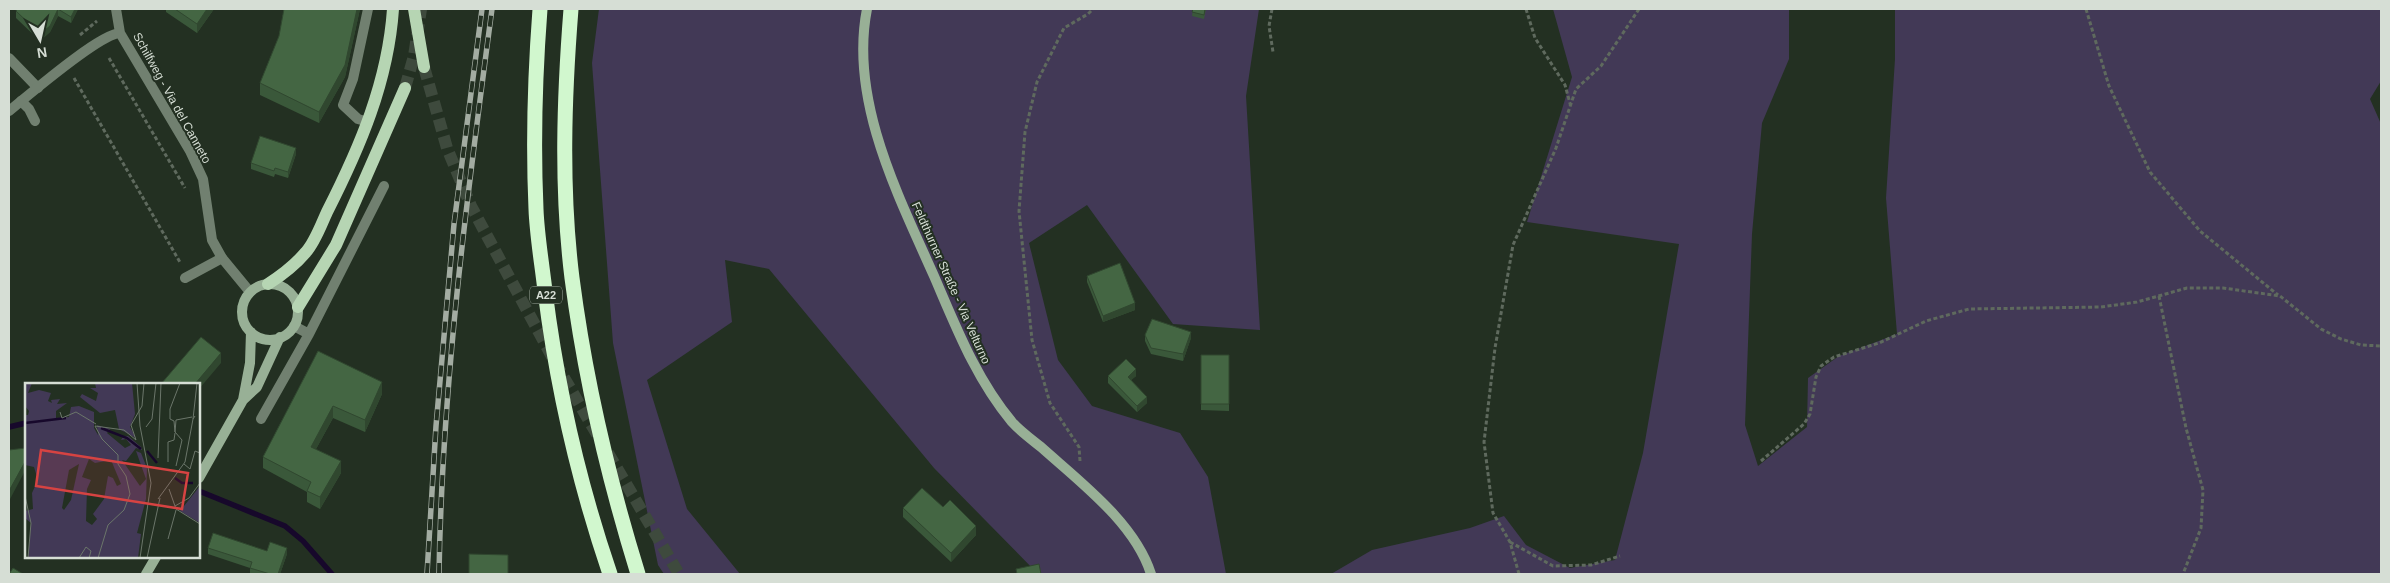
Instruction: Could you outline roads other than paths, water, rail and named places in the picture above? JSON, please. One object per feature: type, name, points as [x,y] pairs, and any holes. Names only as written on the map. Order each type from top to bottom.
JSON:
[{"type":"highway","name":"A22","points":[[540,9],[537,54],[536,200],[543,276],[551,339],[564,408],[595,529],[610,574]]},
{"type":"highway","name":"A22","points":[[571,9],[565,138],[572,276],[582,342],[603,452],[638,574]]},
{"type":"main road","points":[[268,284],[283,275],[307,251],[337,194],[368,122],[385,71],[393,9]]},
{"type":"main road","points":[[414,9],[424,67]]},
{"type":"main road","points":[[298,307],[336,245],[405,88]]},
{"type":"street","name":"Schilfweg - Via del Canneto","points":[[116,9],[120,33],[190,151],[203,179],[212,240],[222,258],[250,292]]},
{"type":"street","points":[[368,9],[360,53],[343,105],[358,118],[368,122]]},
{"type":"street","name":"Feldthurner Straße - Via Velturno","points":[[867,9],[864,58],[868,98],[875,130],[890,178],[978,375],[1013,423],[1082,484],[1124,526],[1140,546],[1151,574]]},
{"type":"street","points":[[9,112],[107,37],[120,33]]},
{"type":"street","points":[[9,58],[38,88]]},
{"type":"street","points":[[21,101],[29,109],[35,121]]},
{"type":"street","points":[[261,419],[309,334],[384,186]]},
{"type":"street","points":[[186,277],[222,258]]},
{"type":"street","points":[[200,476],[243,400],[257,387],[280,337],[294,326],[298,307],[295,299],[284,287],[268,284],[250,292],[245,299],[242,317],[251,332],[250,364],[243,400]]},
{"type":"street","points":[[294,326],[309,334]]},
{"type":"street","points":[[251,332],[265,338],[280,337]]},
{"type":"street","points":[[146,574],[155,558]]},
{"type":"waterway","points":[[9,427],[25,423]]},
{"type":"waterway","points":[[200,491],[285,526],[303,541],[332,574]]},
{"type":"tunnel","points":[[405,88],[414,56],[421,9]]},
{"type":"tunnel","points":[[424,67],[447,148],[471,206],[556,364],[598,436]]},
{"type":"tunnel","points":[[608,453],[679,574]]},
{"type":"railway","points":[[427,574],[436,426],[454,224],[482,9]]},
{"type":"railway","points":[[439,574],[441,503],[450,361],[465,220],[492,9]]}]
